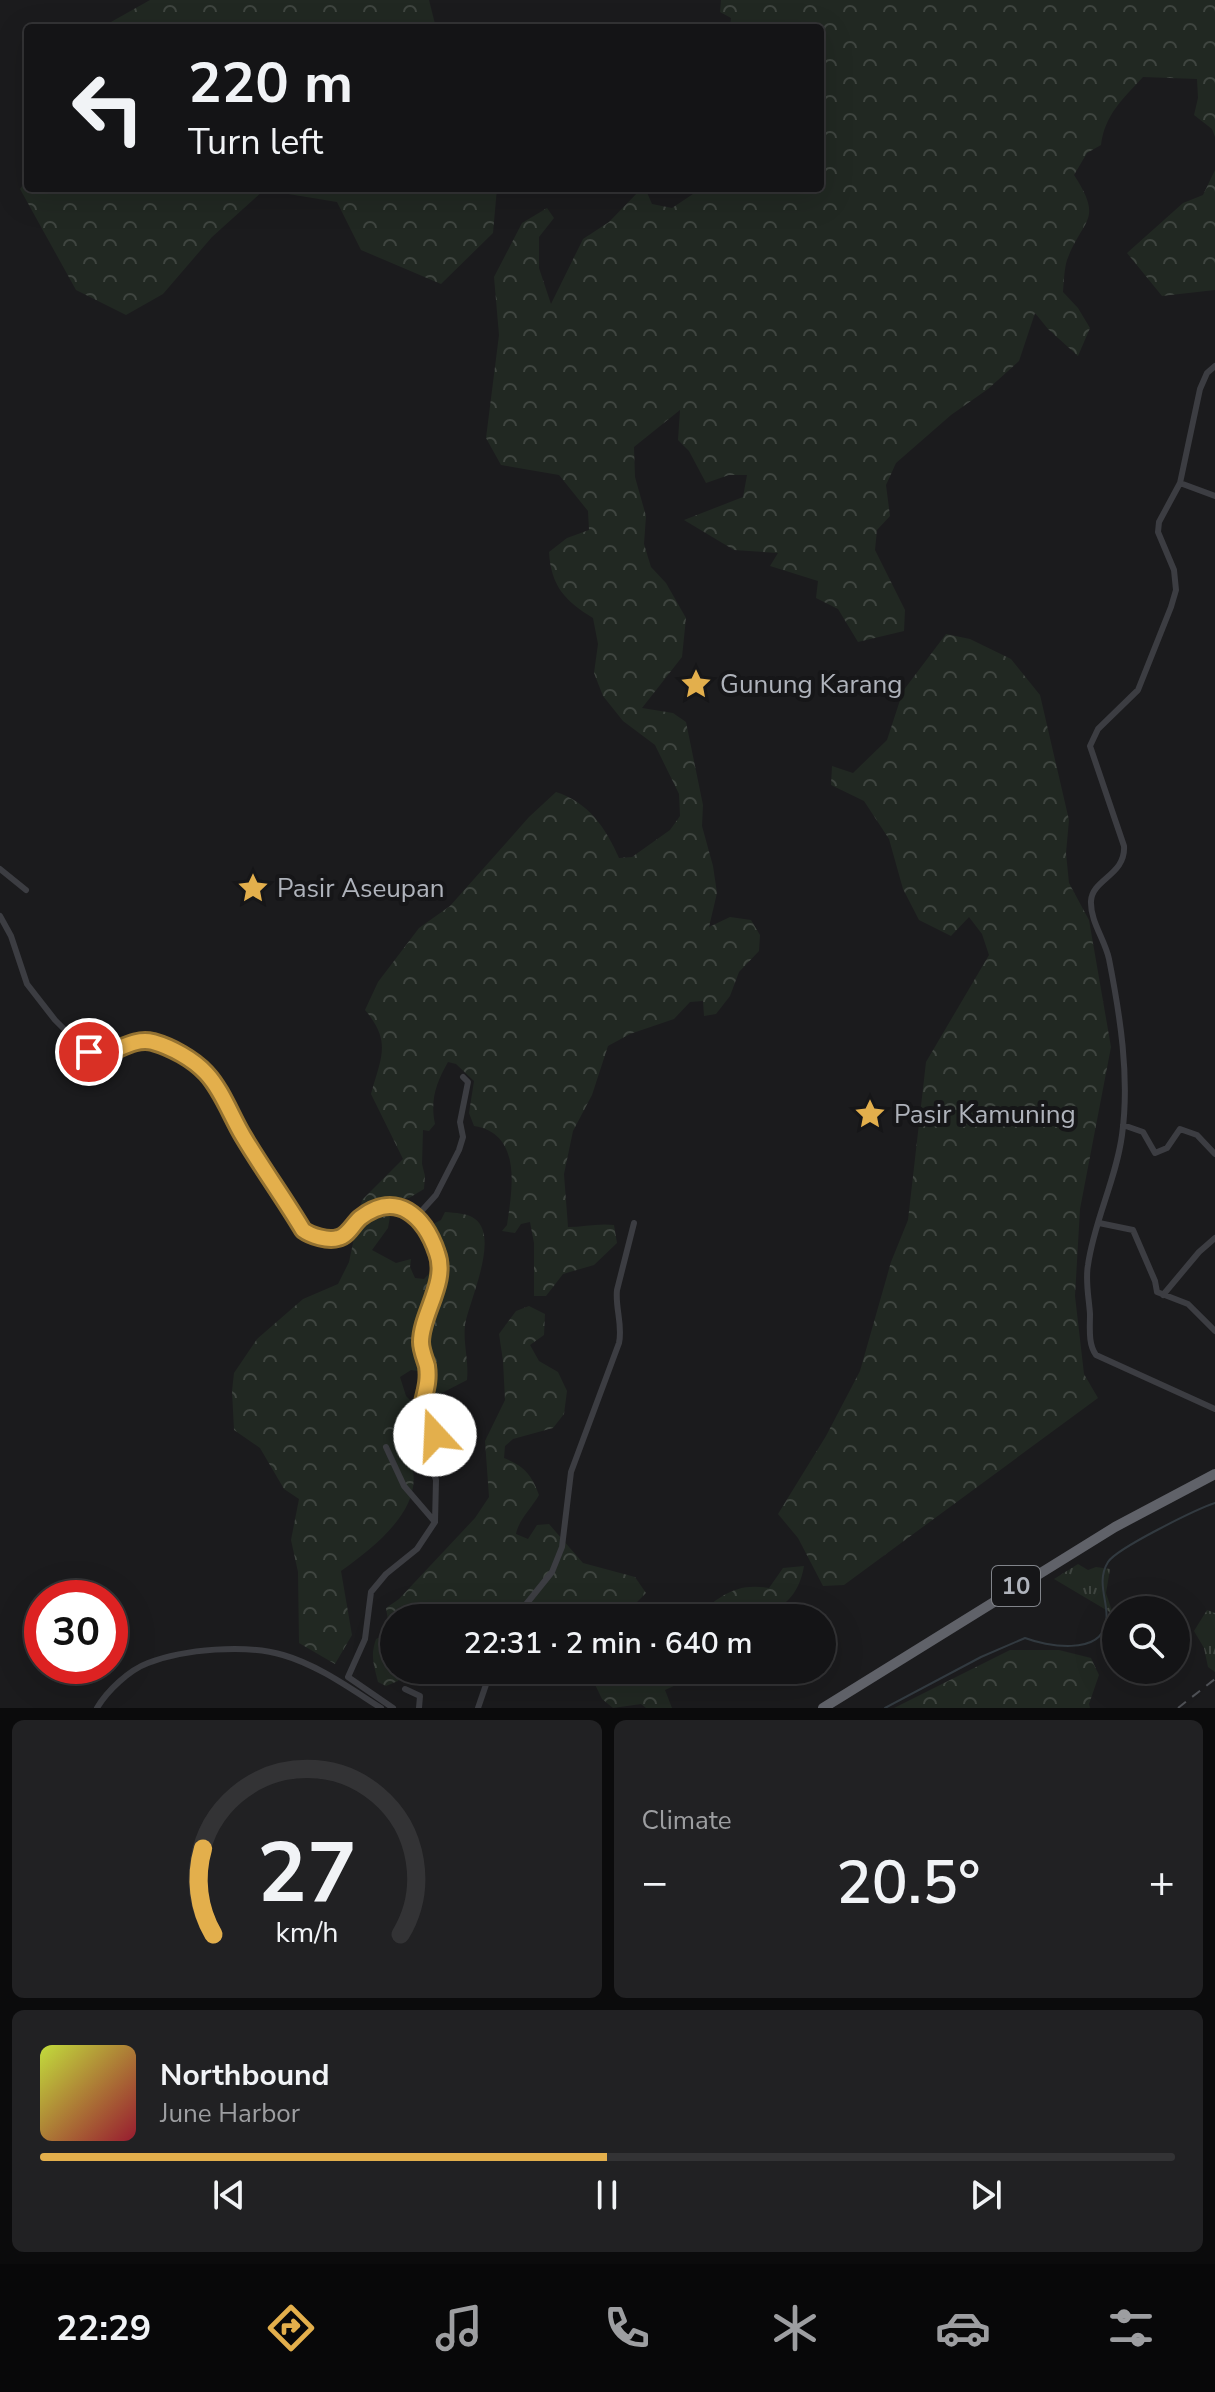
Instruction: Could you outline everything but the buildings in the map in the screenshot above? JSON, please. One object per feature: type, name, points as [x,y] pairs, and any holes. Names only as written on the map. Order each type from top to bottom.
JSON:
[{"type":"highway","name":"10","points":[[823,1708],[1115,1527],[1215,1474]]},
{"type":"street","points":[[1215,366],[1207,373],[1200,389],[1180,483],[1158,526],[1174,570],[1176,590],[1171,607],[1138,690],[1098,729],[1089,750],[1124,846],[1123,861],[1091,899],[1092,913],[1109,960],[1123,1037],[1123,1125],[1119,1154],[1087,1270],[1093,1351],[1104,1361],[1215,1409]]},
{"type":"street","points":[[1180,483],[1215,496]]},
{"type":"street","points":[[0,869],[26,890]]},
{"type":"street","points":[[0,916],[11,936],[27,984],[55,1020],[85,1050],[97,1056],[132,1042],[154,1043],[186,1058],[206,1073],[244,1138],[308,1234],[339,1238],[366,1214],[382,1208],[399,1207],[417,1216],[439,1256],[438,1278],[421,1341],[428,1386],[423,1405],[438,1424],[432,1447],[432,1467],[436,1480],[435,1522],[417,1549],[372,1589],[365,1639],[348,1677],[393,1708]]},
{"type":"street","points":[[417,1216],[436,1195],[459,1150],[463,1137],[460,1122],[468,1082],[463,1077]]},
{"type":"street","points":[[1123,1125],[1143,1132],[1155,1153],[1167,1148],[1180,1129],[1197,1135],[1215,1154]]},
{"type":"street","points":[[526,1604],[552,1572],[562,1547],[571,1472],[619,1343],[621,1332],[617,1290],[634,1223]]},
{"type":"street","points":[[1099,1223],[1134,1231],[1157,1292],[1188,1304],[1215,1331]]},
{"type":"street","points":[[1163,1295],[1215,1238]]},
{"type":"street","points":[[386,1447],[404,1486],[435,1522]]},
{"type":"street","points":[[97,1708],[106,1695],[146,1663],[238,1648],[271,1652],[297,1660],[381,1708]]},
{"type":"street","points":[[478,1708],[486,1684]]},
{"type":"street","points":[[405,1689],[420,1696],[419,1708]]},
{"type":"green space","points":[[150,0],[429,0],[435,24],[110,24]]},
{"type":"green space","points":[[721,0],[1215,0],[1215,137],[1212,129],[1194,115],[1198,98],[1197,79],[1143,77],[1106,124],[1101,145],[1087,153],[1074,175],[1088,202],[1088,219],[1067,260],[1063,292],[1078,308],[1090,328],[1078,356],[1035,313],[1019,361],[896,463],[886,485],[890,516],[877,530],[875,550],[905,610],[904,631],[858,642],[838,609],[816,598],[818,581],[770,566],[778,553],[734,550],[684,520],[743,497],[747,475],[729,475],[706,483],[689,451],[678,440],[680,410],[634,447],[635,477],[646,516],[644,544],[651,567],[666,583],[686,618],[682,657],[642,708],[673,713],[686,722],[703,805],[702,826],[717,893],[709,927],[730,917],[751,920],[760,935],[759,951],[739,972],[730,996],[716,1014],[704,1016],[703,1001],[690,1002],[674,1019],[630,1034],[608,1046],[592,1095],[573,1131],[564,1174],[568,1227],[614,1225],[617,1243],[594,1265],[563,1274],[546,1296],[534,1296],[534,1243],[530,1222],[521,1224],[515,1233],[502,1231],[507,1225],[511,1196],[511,1165],[507,1152],[501,1140],[490,1131],[474,1126],[469,1113],[474,1081],[456,1064],[448,1062],[435,1092],[435,1124],[429,1131],[423,1130],[424,1189],[409,1198],[393,1200],[388,1228],[372,1250],[396,1263],[411,1259],[410,1267],[415,1278],[424,1279],[438,1253],[438,1238],[433,1224],[441,1220],[445,1212],[469,1216],[482,1228],[484,1254],[465,1325],[467,1380],[440,1394],[431,1392],[432,1373],[411,1370],[400,1377],[406,1396],[415,1405],[402,1445],[412,1464],[414,1483],[400,1517],[387,1533],[341,1571],[352,1635],[335,1664],[299,1643],[298,1572],[291,1540],[299,1499],[284,1489],[260,1448],[234,1430],[234,1373],[257,1339],[303,1299],[338,1284],[349,1262],[362,1200],[403,1159],[371,1094],[382,1050],[379,1031],[365,1010],[378,982],[419,928],[450,906],[529,817],[556,792],[587,809],[608,836],[619,858],[632,857],[670,830],[680,816],[679,794],[655,745],[623,721],[603,696],[594,673],[598,644],[593,618],[567,599],[553,574],[549,552],[567,538],[589,530],[588,511],[559,475],[501,465],[486,438],[499,335],[494,277],[522,223],[547,208],[554,218],[539,237],[539,268],[551,304],[583,239],[609,222],[638,192],[647,192],[652,204],[672,208],[696,192],[824,192],[824,24],[730,24],[731,18],[720,12]]},
{"type":"green space","points":[[1215,170],[1215,290],[1162,296],[1127,253],[1183,203],[1203,195]]},
{"type":"green space","points":[[24,183],[24,192],[262,192],[212,237],[163,294],[126,315],[76,290],[20,189]]},
{"type":"green space","points":[[276,192],[497,192],[493,233],[441,284],[361,250],[337,202]]},
{"type":"green space","points":[[946,634],[970,639],[1011,659],[1040,695],[1069,820],[1066,853],[1069,883],[1089,920],[1111,1047],[1080,1209],[1075,1296],[1084,1374],[1098,1398],[844,1585],[823,1586],[798,1538],[778,1514],[826,1436],[860,1371],[891,1262],[908,1220],[926,1062],[989,955],[982,934],[969,917],[951,936],[919,920],[903,889],[889,839],[864,801],[831,785],[832,766],[853,773],[887,740],[903,691]]},
{"type":"green space","points":[[529,1306],[545,1314],[544,1335],[530,1345],[539,1361],[558,1372],[567,1391],[564,1414],[553,1428],[513,1439],[505,1446],[504,1458],[526,1472],[539,1495],[522,1519],[516,1534],[528,1539],[537,1525],[549,1524],[583,1563],[635,1577],[646,1593],[635,1604],[392,1604],[475,1518],[489,1497],[485,1441],[505,1400],[499,1334],[516,1311]]},
{"type":"green space","points":[[1078,1564],[1088,1570],[1096,1567],[1110,1569],[1107,1596],[1102,1596],[1102,1607],[1054,1579]]},
{"type":"green space","points":[[804,1566],[798,1585],[782,1604],[711,1604],[737,1589],[769,1588],[783,1568]]},
{"type":"green space","points":[[1207,1610],[1215,1613],[1215,1672],[1208,1667],[1204,1648],[1194,1631]]},
{"type":"green space","points":[[380,1637],[380,1683],[373,1656],[376,1639]]},
{"type":"green space","points":[[1010,1650],[1059,1650],[1091,1658],[1099,1675],[1090,1708],[894,1708]]},
{"type":"green space","points":[[595,1684],[678,1684],[665,1690],[672,1708],[646,1708],[641,1704],[613,1708],[602,1699]]},
{"type":"waterway","points":[[885,1708],[981,1657],[1025,1638],[1071,1646],[1094,1640],[1102,1633],[1106,1623],[1103,1578],[1108,1562],[1141,1539],[1215,1503]]},
{"type":"railway","points":[[1178,1708],[1215,1679]]},
{"type":"place","name":"Gunung Karang","points":[[696,684]]},
{"type":"place","name":"Pasir Aseupan","points":[[253,888]]},
{"type":"place","name":"Pasir Kamuning","points":[[870,1114]]},
{"type":"route","points":[[89,1052],[102,1055],[141,1041],[176,1052],[196,1064],[212,1081],[244,1138],[308,1234],[339,1238],[366,1214],[382,1208],[399,1207],[417,1216],[439,1256],[438,1278],[421,1341],[428,1386],[423,1405],[438,1423],[435,1435]]}]
